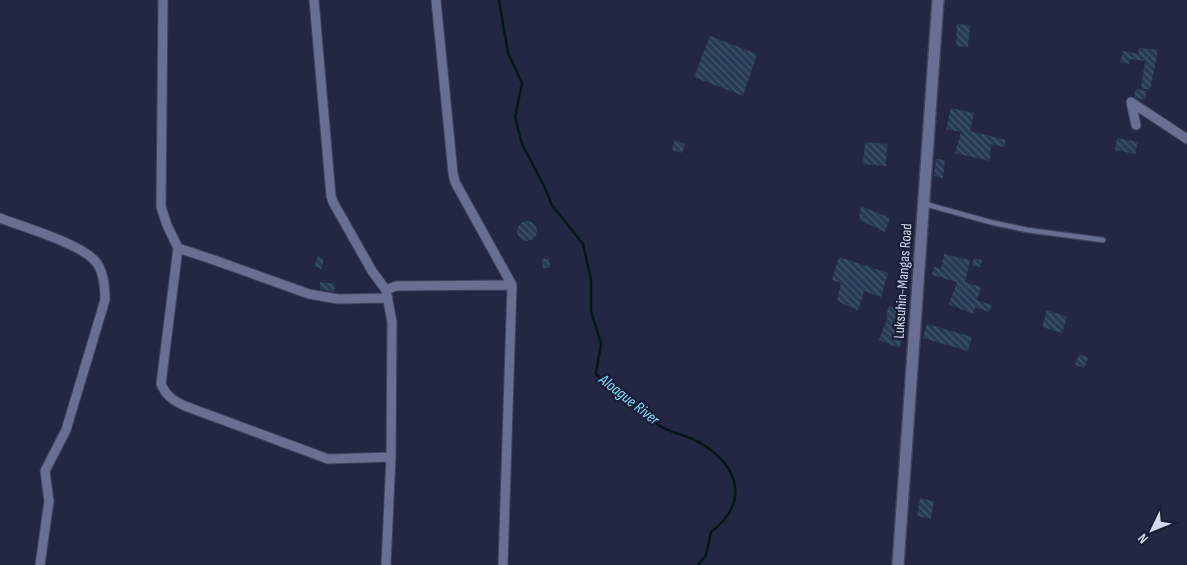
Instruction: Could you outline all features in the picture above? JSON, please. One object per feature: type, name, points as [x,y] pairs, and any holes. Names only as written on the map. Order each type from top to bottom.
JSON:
[{"type":"main road","name":"Luksuhin-Mangas Road","points":[[898,565],[938,0]]},
{"type":"street","points":[[164,0],[162,207],[166,226],[178,248],[161,384],[167,395],[184,406],[328,459],[391,457]]},
{"type":"street","points":[[314,0],[331,196],[372,271],[387,294],[392,322],[391,457],[386,565]]},
{"type":"street","points":[[436,0],[455,182],[512,285],[503,565]]},
{"type":"street","points":[[1136,125],[1130,102],[1187,139]]},
{"type":"street","points":[[0,218],[81,249],[97,263],[105,285],[105,300],[66,430],[44,471],[49,501],[40,565]]},
{"type":"street","points":[[178,248],[309,294],[338,300],[387,294],[396,286],[512,285]]},
{"type":"lane","points":[[923,203],[990,222],[1027,230],[1103,240]]},
{"type":"building","points":[[957,24],[970,25],[968,47],[956,46]]},
{"type":"building","points":[[710,36],[757,54],[743,96],[694,77]]},
{"type":"building","points":[[1139,48],[1158,50],[1150,90],[1141,88],[1145,61],[1130,59],[1129,64],[1120,62],[1123,51],[1138,54]]},
{"type":"building","points":[[1136,89],[1147,91],[1145,100],[1134,97]]},
{"type":"building","points":[[951,108],[974,113],[970,131],[1006,140],[1004,147],[991,144],[990,161],[955,153],[961,132],[946,129]]},
{"type":"building","points":[[1117,138],[1138,142],[1135,154],[1115,150]]},
{"type":"building","points":[[675,140],[685,144],[682,153],[672,150]]},
{"type":"building","points":[[865,142],[887,144],[886,166],[863,164]]},
{"type":"building","points":[[936,159],[945,160],[943,178],[934,176]]},
{"type":"building","points":[[861,206],[890,218],[885,232],[859,220]]},
{"type":"building","points":[[527,221],[534,224],[537,231],[534,238],[527,241],[520,238],[517,231],[520,224]]},
{"type":"building","points":[[944,254],[970,260],[965,282],[981,287],[977,300],[992,305],[989,312],[975,307],[973,314],[949,304],[957,282],[932,275],[934,267],[941,269]]},
{"type":"building","points":[[318,256],[324,259],[321,269],[314,266]]},
{"type":"building","points":[[839,257],[888,273],[881,297],[864,291],[858,310],[837,301],[841,283],[832,280]]},
{"type":"building","points":[[549,258],[550,268],[543,268],[542,259]]},
{"type":"building","points":[[974,258],[982,260],[980,267],[972,265]]},
{"type":"building","points":[[320,282],[335,284],[334,292],[320,289]]},
{"type":"building","points":[[889,306],[899,310],[892,329],[904,334],[899,348],[879,340],[888,316],[886,315]]},
{"type":"building","points":[[1047,310],[1067,317],[1062,333],[1042,327]]},
{"type":"building","points":[[927,324],[972,337],[968,351],[923,338]]},
{"type":"building","points":[[1079,354],[1088,358],[1084,368],[1075,365]]},
{"type":"building","points":[[920,498],[934,501],[931,519],[917,516]]},
{"type":"waterway","name":"Aloague River","points":[[499,0],[508,53],[522,83],[515,117],[522,144],[552,205],[583,244],[591,279],[591,312],[601,343],[596,374],[609,388],[618,395],[639,405],[662,427],[691,438],[715,453],[732,475],[735,486],[735,498],[731,509],[723,521],[711,532],[706,555],[698,565]]}]
